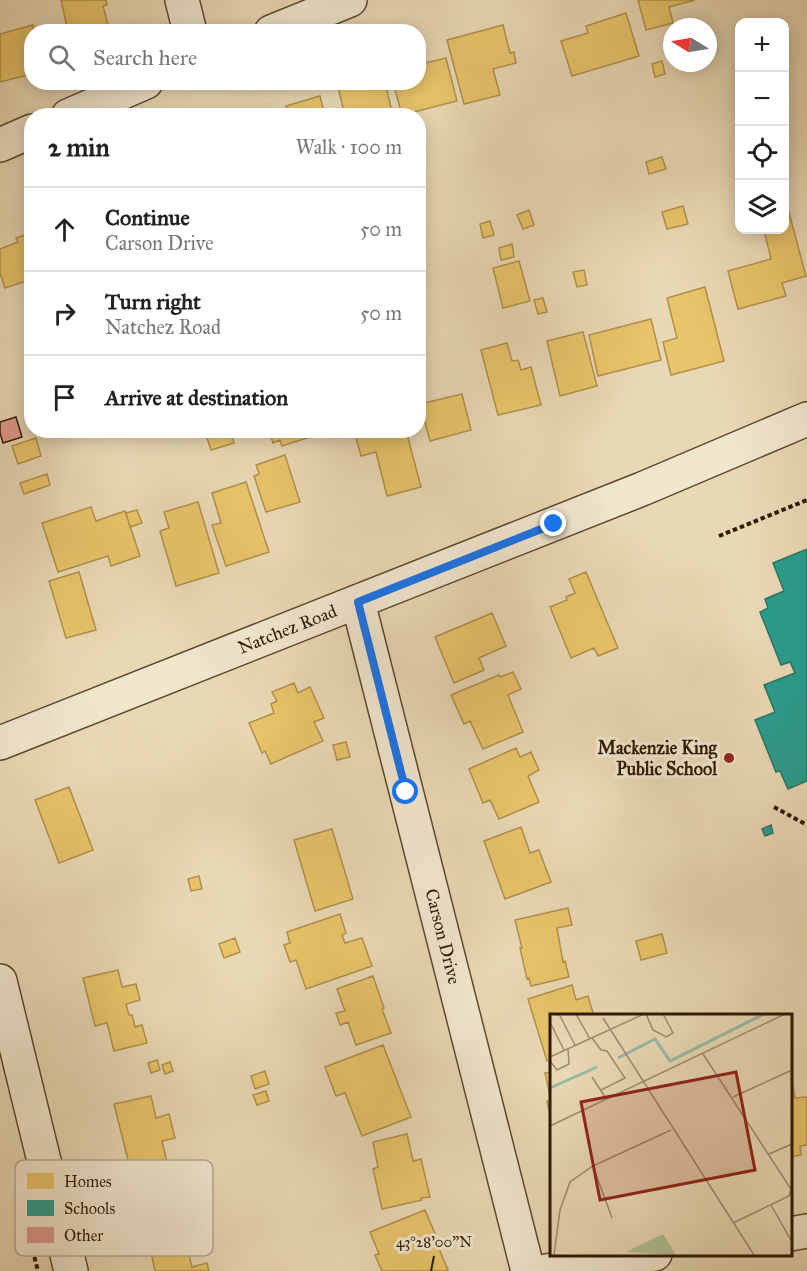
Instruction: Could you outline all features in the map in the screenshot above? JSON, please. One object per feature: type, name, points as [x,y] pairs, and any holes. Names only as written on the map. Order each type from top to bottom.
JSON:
[{"type":"street","points":[[182,0],[188,24]]},
{"type":"street","points":[[291,24],[350,0]]},
{"type":"street","points":[[86,108],[128,90]]},
{"type":"street","points":[[0,145],[24,134]]},
{"type":"street","name":"Natchez Road","points":[[0,743],[642,489],[807,419]]},
{"type":"street","name":"Carson Drive","points":[[358,602],[528,1271]]},
{"type":"street","points":[[0,981],[10,1067],[38,1160]]},
{"type":"street","points":[[792,1234],[807,1231]]},
{"type":"street","points":[[67,1256],[71,1271]]},
{"type":"street","points":[[546,1271],[642,1256]]},
{"type":"path","points":[[719,536],[807,500]]},
{"type":"path","points":[[774,807],[807,825]]},
{"type":"building: Homes","points":[[61,0],[106,0],[107,5],[103,6],[108,24],[66,24]]},
{"type":"building: Homes","points":[[638,0],[695,0],[669,7],[672,18],[663,18],[663,26],[646,30]]},
{"type":"building: Homes","points":[[626,13],[639,56],[572,76],[561,41],[588,33],[586,26]]},
{"type":"building: Homes","points":[[503,25],[510,53],[514,52],[516,63],[493,69],[500,95],[464,104],[447,40]]},
{"type":"building: Homes","points":[[24,27],[24,76],[0,82],[0,34]]},
{"type":"building: Homes","points":[[446,58],[457,101],[426,109],[400,108],[395,90],[426,90],[426,63]]},
{"type":"building: Homes","points":[[662,61],[665,74],[655,77],[652,64]]},
{"type":"building: Homes","points":[[339,90],[387,90],[391,108],[343,108]]},
{"type":"building: Homes","points":[[320,96],[323,108],[286,108],[286,106]]},
{"type":"building: Homes","points":[[662,157],[666,169],[649,174],[646,162]]},
{"type":"building: Homes","points":[[683,206],[688,224],[667,229],[662,212]]},
{"type":"building: Homes","points":[[529,210],[534,225],[523,229],[517,215]]},
{"type":"building: Homes","points":[[789,213],[806,276],[782,283],[786,296],[738,309],[728,271],[771,259],[765,234],[789,234]]},
{"type":"building: Homes","points":[[490,221],[494,235],[483,238],[480,224]]},
{"type":"building: Homes","points":[[24,236],[24,282],[5,288],[0,273],[0,249],[18,242],[16,238]]},
{"type":"building: Homes","points":[[512,244],[514,257],[501,260],[499,248]]},
{"type":"building: Homes","points":[[519,261],[530,301],[503,308],[493,268]]},
{"type":"building: Homes","points":[[584,270],[587,285],[577,287],[573,272]]},
{"type":"building: Homes","points":[[705,287],[724,361],[671,375],[663,342],[677,338],[667,298]]},
{"type":"building: Homes","points":[[543,298],[547,312],[538,314],[534,300]]},
{"type":"building: Homes","points":[[651,319],[661,360],[598,376],[589,335]]},
{"type":"building: Homes","points":[[583,332],[597,386],[560,396],[547,341]]},
{"type":"building: Homes","points":[[507,343],[512,361],[518,360],[521,370],[531,367],[541,405],[498,415],[481,350]]},
{"type":"building: Homes","points":[[462,394],[471,430],[430,441],[426,426],[426,403]]},
{"type":"building: Homes","points":[[36,438],[41,456],[18,464],[12,446]]},
{"type":"building: Homes","points":[[207,438],[232,438],[234,443],[211,450]]},
{"type":"building: Homes","points":[[271,438],[307,438],[282,446],[280,440],[273,443]]},
{"type":"building: Homes","points":[[356,438],[408,438],[421,487],[387,496],[376,452],[361,456]]},
{"type":"building: Homes","points":[[285,455],[300,502],[266,512],[254,476],[259,474],[256,465]]},
{"type":"building: Homes","points":[[47,474],[50,485],[24,494],[20,483]]},
{"type":"building: Homes","points":[[246,482],[269,552],[226,566],[212,525],[221,523],[212,493]]},
{"type":"building: Homes","points":[[198,502],[219,573],[176,586],[160,531],[169,528],[164,512]]},
{"type":"building: Homes","points":[[91,507],[96,521],[125,511],[140,556],[111,566],[108,556],[58,572],[42,523]]},
{"type":"building: Homes","points":[[137,510],[142,523],[130,527],[126,513]]},
{"type":"building: Homes","points":[[79,572],[96,630],[66,638],[49,581]]},
{"type":"building: Homes","points":[[586,572],[618,648],[598,656],[594,648],[571,658],[550,607],[567,600],[566,597],[575,593],[569,579]]},
{"type":"building: Homes","points":[[492,613],[506,646],[479,658],[484,670],[454,683],[435,637]]},
{"type":"building: Homes","points":[[513,672],[521,689],[508,695],[523,732],[483,749],[470,721],[464,724],[451,695],[499,675],[500,677]]},
{"type":"building: Homes","points":[[294,683],[298,693],[310,687],[324,718],[314,722],[323,741],[271,764],[265,751],[262,753],[249,723],[274,713],[271,704],[277,701],[272,692]]},
{"type":"building: Homes","points":[[346,742],[350,757],[337,760],[333,745]]},
{"type":"building: Homes","points":[[516,748],[520,757],[531,752],[539,770],[528,776],[539,802],[499,819],[490,800],[483,803],[469,769]]},
{"type":"building: Homes","points":[[69,787],[93,850],[59,863],[35,800]]},
{"type":"building: Homes","points":[[521,827],[530,853],[539,850],[551,882],[505,899],[484,841]]},
{"type":"building: Homes","points":[[332,829],[353,899],[315,911],[294,840]]},
{"type":"building: Homes","points":[[199,876],[202,889],[191,891],[188,879]]},
{"type":"building: Homes","points":[[568,908],[572,925],[557,928],[563,962],[565,961],[569,977],[531,986],[529,978],[527,979],[515,920]]},
{"type":"building: Homes","points":[[340,914],[346,933],[342,935],[345,943],[362,938],[372,966],[306,989],[296,960],[290,962],[284,945],[290,943],[287,932]]},
{"type":"building: Homes","points":[[662,934],[667,953],[641,960],[636,941]]},
{"type":"building: Homes","points":[[235,938],[240,952],[224,958],[219,944]]},
{"type":"building: Homes","points":[[118,970],[122,987],[136,984],[140,1000],[126,1004],[135,1027],[142,1025],[147,1043],[114,1051],[107,1023],[95,1026],[83,978]]},
{"type":"building: Homes","points":[[373,976],[391,1033],[356,1045],[348,1022],[340,1025],[336,1013],[345,1011],[337,989]]},
{"type":"building: Homes","points":[[572,985],[576,1000],[588,996],[593,1014],[550,1014],[550,1060],[547,1061],[528,999]]},
{"type":"building: Homes","points":[[383,1045],[411,1117],[362,1136],[345,1093],[336,1096],[325,1067]]},
{"type":"building: Homes","points":[[157,1060],[160,1070],[151,1073],[148,1063]]},
{"type":"building: Homes","points":[[170,1062],[173,1071],[165,1074],[162,1065]]},
{"type":"building: Homes","points":[[265,1071],[269,1084],[255,1089],[251,1076]]},
{"type":"building: Homes","points":[[550,1072],[550,1096],[545,1073]]},
{"type":"building: Homes","points":[[792,1086],[795,1098],[807,1097],[807,1145],[800,1146],[801,1155],[792,1157]]},
{"type":"building: Homes","points":[[266,1091],[269,1101],[257,1105],[253,1095]]},
{"type":"building: Homes","points":[[151,1096],[156,1118],[169,1114],[175,1138],[162,1141],[166,1160],[128,1160],[114,1104]]},
{"type":"building: Homes","points":[[407,1134],[413,1161],[421,1159],[430,1197],[382,1209],[373,1169],[378,1167],[373,1142]]},
{"type":"building: Homes","points":[[425,1210],[448,1270],[382,1271],[375,1255],[379,1254],[370,1232]]},
{"type":"building: Homes","points":[[152,1256],[189,1256],[192,1267],[207,1263],[209,1271],[155,1271]]},
{"type":"building: Schools","points":[[807,549],[807,781],[788,789],[780,771],[776,772],[755,720],[775,712],[764,685],[795,673],[790,662],[781,665],[760,612],[768,608],[765,599],[784,591],[773,563]]},
{"type":"building: Schools","points":[[771,825],[773,833],[765,836],[762,829]]},
{"type":"building: Other","points":[[16,417],[22,437],[3,443],[0,422]]},
{"type":"place","name":"Mackenzie King Public School","points":[[729,758]]},
{"type":"route","points":[[406,792],[358,602],[554,524]]}]
